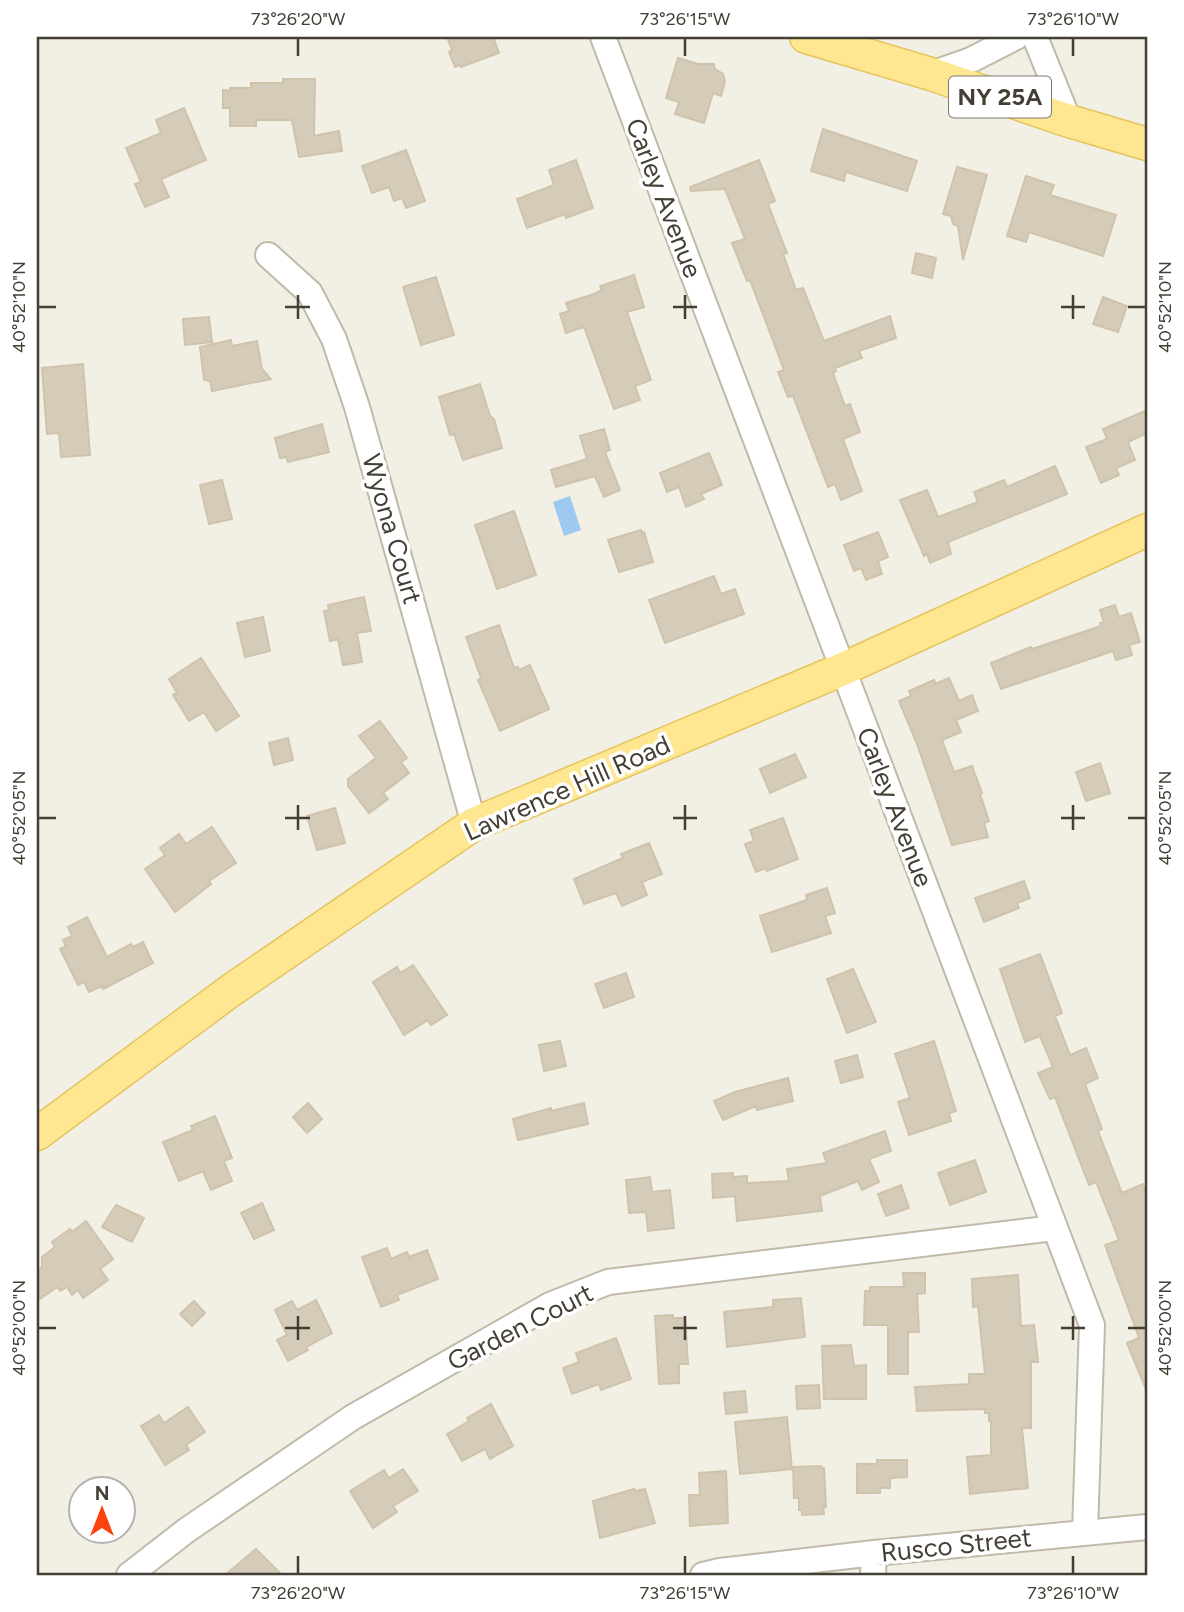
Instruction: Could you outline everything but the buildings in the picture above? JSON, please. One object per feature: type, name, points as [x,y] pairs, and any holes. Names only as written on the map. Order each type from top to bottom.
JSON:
[{"type":"main road","name":"NY 25A","points":[[806,37],[931,74],[1069,121],[1147,144]]},
{"type":"main road","name":"Lawrence Hill Road","points":[[37,1134],[230,991],[474,824],[843,669],[1147,530]]},
{"type":"street","name":"Carley Avenue","points":[[603,37],[1092,1325],[1085,1532]]},
{"type":"street","points":[[931,74],[971,60],[1016,37]]},
{"type":"street","points":[[1035,37],[1069,121]]},
{"type":"street","name":"Wyona Court","points":[[268,255],[310,293],[334,339],[357,407],[474,824]]},
{"type":"street","name":"Garden Court","points":[[129,1575],[187,1530],[353,1417],[550,1304],[608,1282],[1054,1228]]},
{"type":"street","points":[[1085,1532],[1147,1527]]},
{"type":"street","name":"Rusco Street","points":[[702,1575],[720,1571],[874,1564],[1085,1532]]},
{"type":"water","points":[[570,496],[581,530],[564,536],[553,502]]}]
